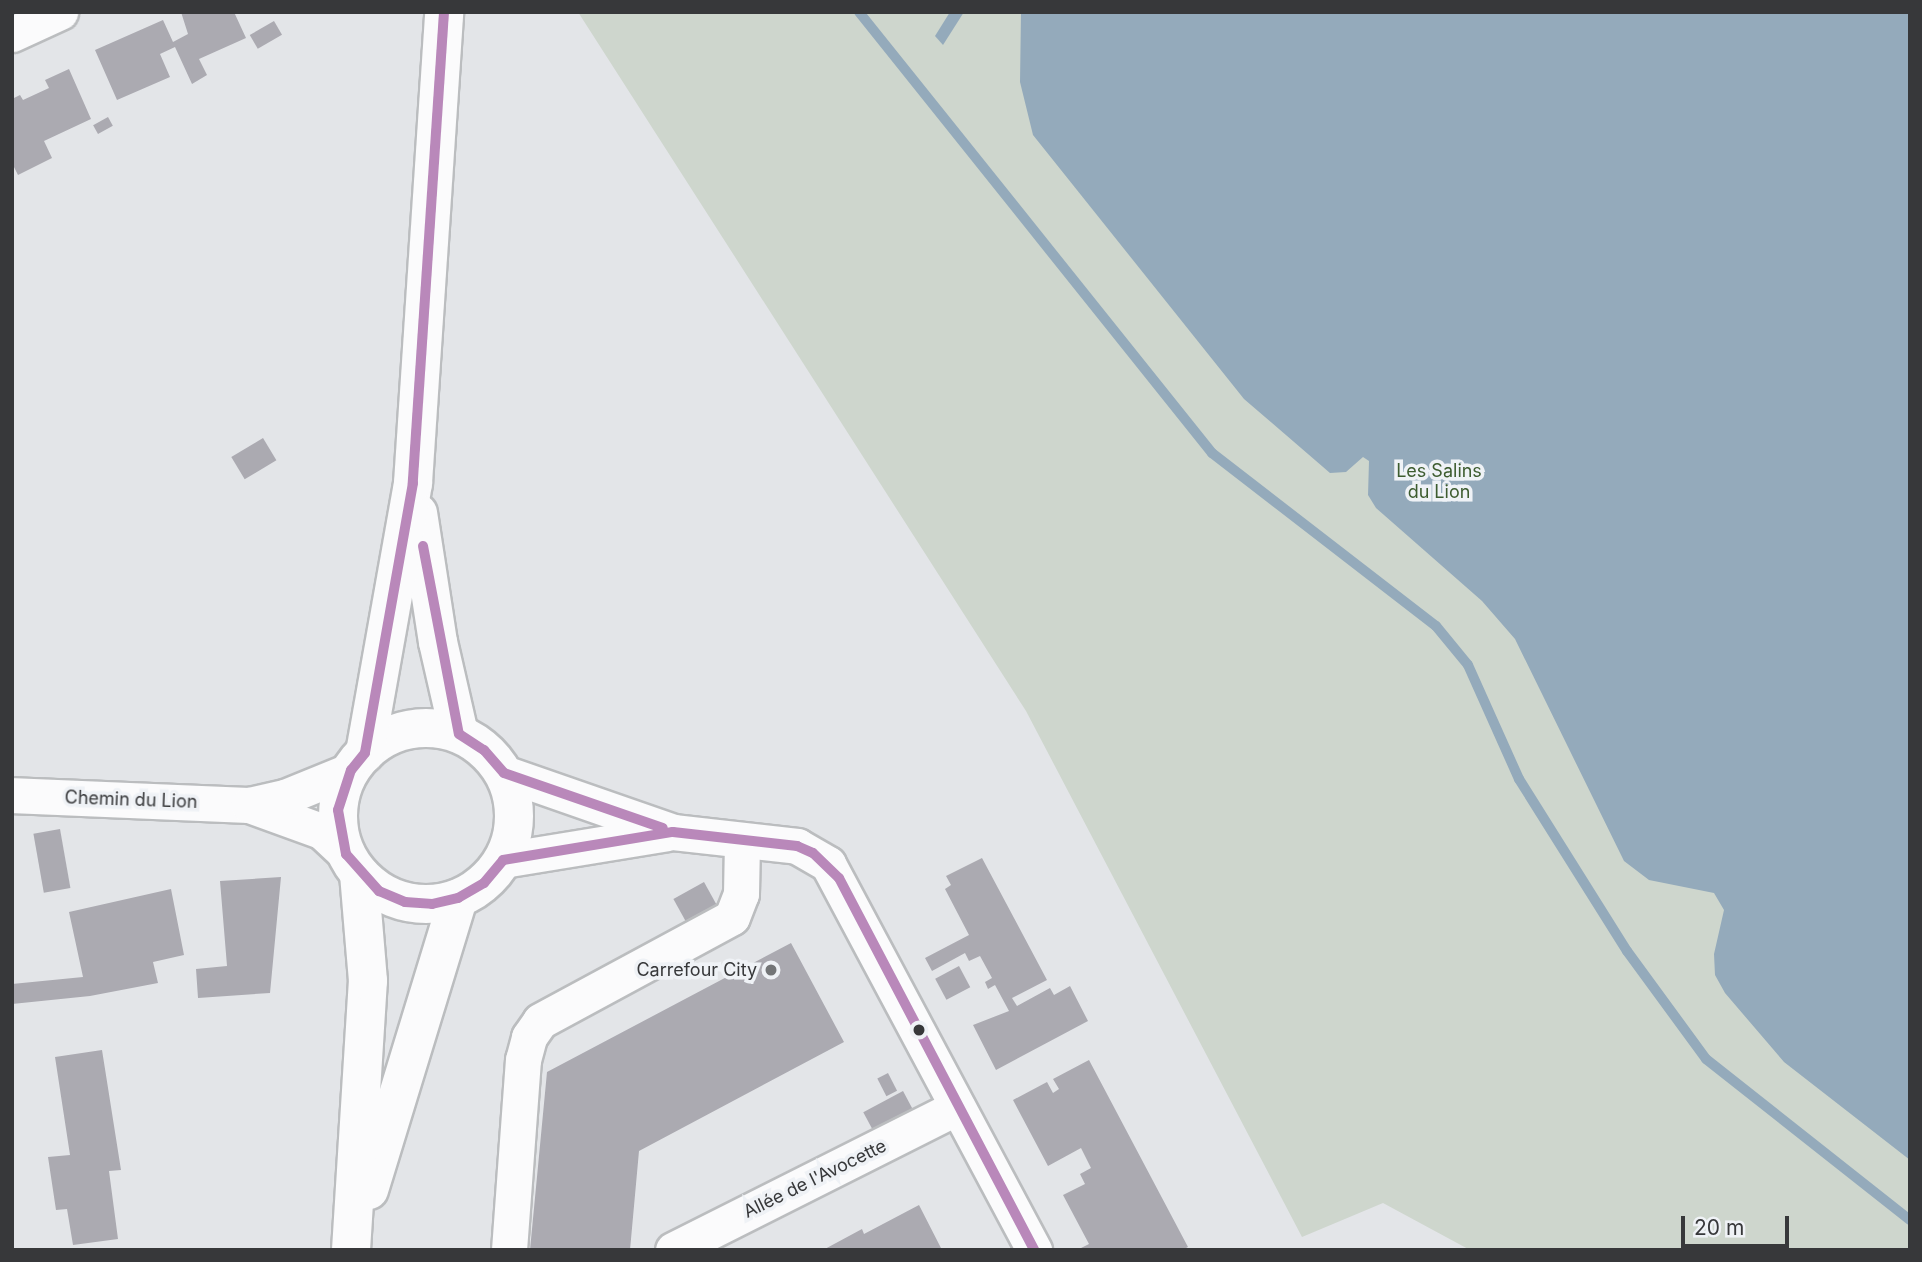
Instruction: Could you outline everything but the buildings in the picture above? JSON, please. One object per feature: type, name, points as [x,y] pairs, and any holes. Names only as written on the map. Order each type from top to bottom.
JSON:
[{"type":"main road","points":[[351,1248],[368,981],[353,863],[338,810],[358,762],[413,483],[444,12]]},
{"type":"main road","points":[[413,483],[438,642],[459,734]]},
{"type":"main road","points":[[353,863],[379,891],[405,902],[432,904],[458,898],[484,883],[503,860],[514,831],[514,811],[504,773],[484,750],[459,734],[409,730],[358,762]]},
{"type":"main road","points":[[351,1248],[458,898]]},
{"type":"street","points":[[12,34],[60,12]]},
{"type":"street","name":"Chemin du Lion","points":[[12,795],[249,805],[285,797],[358,762]]},
{"type":"street","points":[[504,773],[673,832],[797,846],[828,864],[1034,1250]]},
{"type":"street","name":"Chemin du Lion","points":[[249,805],[321,831],[353,863]]},
{"type":"street","points":[[503,860],[673,832]]},
{"type":"street","points":[[509,1250],[523,1060],[529,1037],[540,1021],[732,917],[741,894],[742,840]]},
{"type":"street","name":"Allée de l'Avocette","points":[[673,1250],[957,1107]]},
{"type":"green space","name":"Les Salins du Lion","points":[[578,12],[1910,12],[1910,1250],[1470,1250],[1383,1203],[1302,1237],[1026,711]]},
{"type":"water","points":[[950,12],[964,12],[943,45],[935,36]]},
{"type":"water","points":[[1021,12],[1910,12],[1910,1160],[1784,1062],[1725,993],[1715,975],[1714,954],[1724,910],[1714,893],[1649,880],[1624,861],[1515,639],[1482,601],[1376,508],[1368,495],[1369,461],[1363,457],[1346,472],[1330,473],[1244,399],[1033,135],[1020,82]]},
{"type":"waterway","points":[[859,12],[1212,453],[1436,626],[1468,665],[1519,779],[1627,951],[1706,1059],[1910,1220]]},
{"type":"transit line","points":[[444,12],[413,483],[365,753],[351,770],[338,810],[346,854],[379,891],[405,902],[432,904],[458,898],[484,883],[503,860],[673,832],[797,846],[813,853],[839,878],[1034,1250]]},
{"type":"transit line","points":[[423,546],[459,734],[484,750],[504,773],[663,828]]},
{"type":"place","name":"Carrefour City","points":[[771,970]]}]
